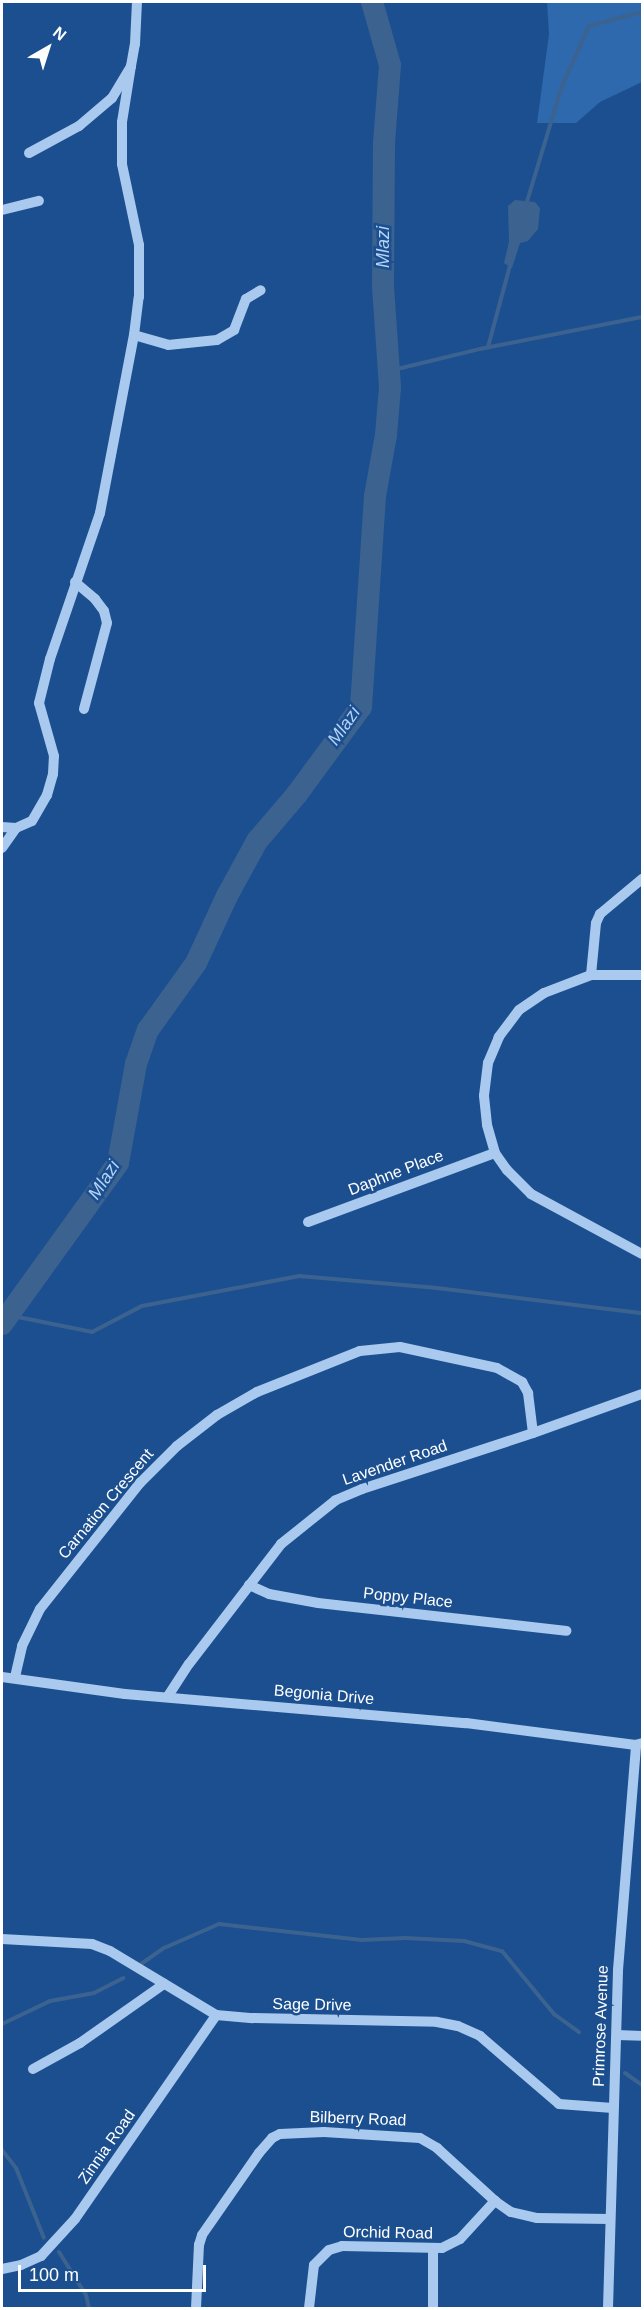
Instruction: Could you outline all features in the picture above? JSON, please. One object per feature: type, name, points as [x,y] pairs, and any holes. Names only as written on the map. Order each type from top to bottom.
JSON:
[{"type":"street","points":[[2,827],[24,827],[38,814],[53,774],[54,756],[39,703],[50,659],[100,513],[135,335],[139,297],[139,245],[122,164],[122,114],[135,44],[137,2]]},
{"type":"street","points":[[29,153],[79,126],[100,110],[120,86],[130,66]]},
{"type":"street","points":[[2,210],[39,201]]},
{"type":"street","points":[[135,335],[168,345],[217,340],[234,330],[246,299],[261,290]]},
{"type":"street","points":[[75,582],[95,599],[104,611],[106,623],[84,709]]},
{"type":"street","points":[[2,848],[16,828]]},
{"type":"street","points":[[591,975],[596,923],[600,914],[642,879]]},
{"type":"street","points":[[642,975],[591,975],[544,993],[519,1010],[499,1037],[488,1063],[484,1096],[487,1125],[495,1153],[507,1170],[531,1194],[642,1254]]},
{"type":"street","name":"Daphne Place","points":[[308,1222],[495,1153]]},
{"type":"street","name":"Carnation Crescent","points":[[15,1677],[22,1646],[40,1609],[140,1483],[177,1446],[217,1415],[257,1392],[360,1351],[400,1347],[497,1368],[522,1382],[528,1393],[534,1433]]},
{"type":"street","name":"Lavender Road","points":[[168,1696],[189,1664],[281,1544],[336,1500],[362,1489],[534,1433],[642,1394]]},
{"type":"street","name":"Poppy Place","points":[[249,1585],[269,1594],[309,1602],[567,1631]]},
{"type":"street","name":"Begonia Drive","points":[[2,1677],[125,1694],[466,1723],[639,1744]]},
{"type":"street","name":"Primrose Avenue","points":[[608,2308],[622,1892],[639,1744]]},
{"type":"street","name":"Sage Drive","points":[[2,1939],[92,1944],[110,1951],[216,2015],[253,2018],[436,2022],[458,2026],[480,2036],[559,2104],[613,2108]]},
{"type":"street","points":[[33,2069],[80,2043],[164,1984]]},
{"type":"street","name":"Zinnia Road","points":[[2,2269],[41,2256],[75,2219],[216,2015]]},
{"type":"street","points":[[617,2035],[642,2036]]},
{"type":"street","name":"Bilberry Road","points":[[196,2308],[199,2245],[202,2235],[259,2153],[272,2138],[280,2134],[324,2132],[420,2138],[437,2148],[495,2201],[511,2212],[526,2216],[610,2219]]},
{"type":"street","name":"Orchid Road","points":[[309,2308],[314,2265],[329,2250],[342,2246],[442,2248],[460,2239],[495,2201]]},
{"type":"street","points":[[433,2249],[433,2308]]},
{"type":"shaded area","points":[[547,2],[642,2],[642,82],[600,102],[576,123],[537,123],[549,34]]},
{"type":"shaded area","points":[[515,200],[535,202],[540,208],[538,229],[528,241],[520,243],[512,268],[504,263],[509,242],[508,206]]},
{"type":"waterway","name":"Mlazi","points":[[2,1324],[118,1163],[136,1064],[148,1030],[196,963],[227,896],[257,841],[297,794],[361,707],[375,496],[386,435],[390,387],[383,286],[384,143],[390,65],[372,2]]},
{"type":"waterway","points":[[526,205],[562,86],[589,26],[642,12]]},
{"type":"waterway","points":[[488,347],[511,262]]},
{"type":"waterway","points":[[389,371],[480,349],[642,317]]},
{"type":"waterway","points":[[8,1315],[92,1332],[142,1306],[299,1276],[437,1288],[642,1313]]},
{"type":"waterway","points":[[141,1964],[164,1948],[219,1924],[362,1940],[405,1938],[464,1941],[502,1951],[554,2014],[579,2032]]},
{"type":"waterway","points":[[2,2024],[50,2001],[94,1993],[123,1978]]},
{"type":"waterway","points":[[625,2073],[642,2085]]},
{"type":"waterway","points":[[2,2150],[16,2168],[44,2238]]},
{"type":"waterway","points":[[59,2252],[86,2295],[89,2308]]}]
